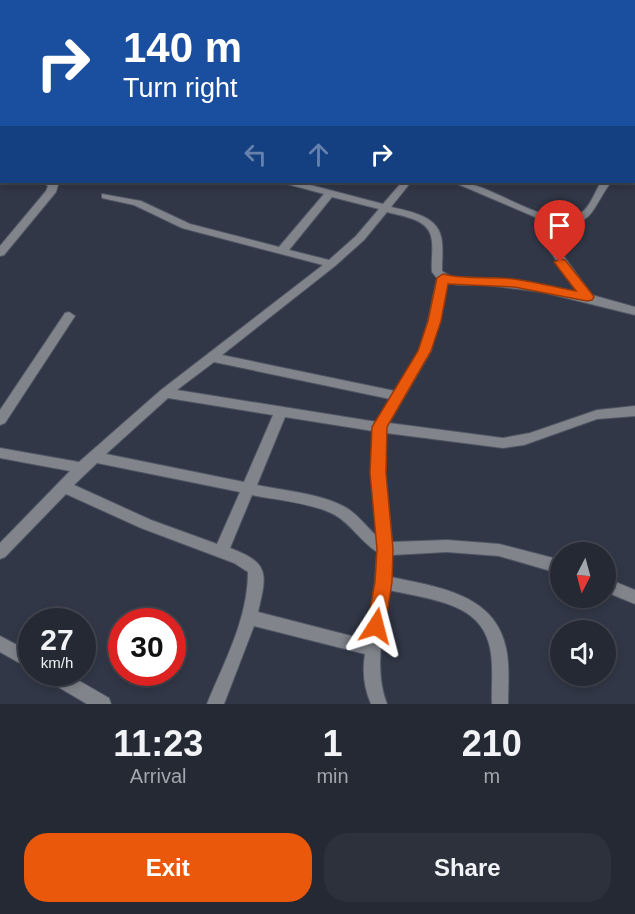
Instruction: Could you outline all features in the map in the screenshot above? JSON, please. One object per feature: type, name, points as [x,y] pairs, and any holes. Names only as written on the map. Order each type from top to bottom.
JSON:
[{"type":"street","points":[[0,253],[51,192],[53,185],[48,183]]},
{"type":"street","points":[[294,183],[421,218],[433,227],[438,241],[437,272],[443,278],[454,282],[480,280],[514,283],[587,297],[635,311]]},
{"type":"street","points":[[0,553],[82,468],[165,393],[331,264],[386,208],[406,183]]},
{"type":"street","points":[[460,183],[554,220],[579,219],[588,213],[605,183]]},
{"type":"street","points":[[281,252],[331,192]]},
{"type":"street","points":[[105,196],[137,203],[186,226],[331,264]]},
{"type":"street","points":[[539,215],[560,262],[587,297]]},
{"type":"street","points":[[0,237],[12,239]]},
{"type":"street","points":[[375,701],[371,666],[383,582],[385,549],[378,473],[380,427],[425,351],[443,278]]},
{"type":"street","points":[[0,420],[69,316]]},
{"type":"street","points":[[212,357],[398,396]]},
{"type":"street","points":[[165,393],[380,427],[503,443],[520,442],[581,418],[609,411],[635,411]]},
{"type":"street","points":[[221,552],[246,488],[281,412]]},
{"type":"street","points":[[0,453],[82,468]]},
{"type":"street","points":[[94,457],[318,503],[340,511],[351,519],[370,540],[385,549],[447,546],[499,550],[550,564]]},
{"type":"street","points":[[63,487],[146,524],[239,558],[255,569],[257,585],[248,617],[215,704]]},
{"type":"street","points":[[383,582],[456,601],[477,611],[492,630],[498,654],[500,704]]},
{"type":"street","points":[[616,589],[635,597]]},
{"type":"street","points":[[248,617],[373,649]]},
{"type":"street","points":[[0,643],[18,654]]},
{"type":"street","points":[[73,686],[103,704]]},
{"type":"route","points":[[376,626],[383,582],[385,549],[378,473],[380,427],[425,351],[443,278],[454,282],[480,280],[514,283],[587,297],[560,262]]}]
